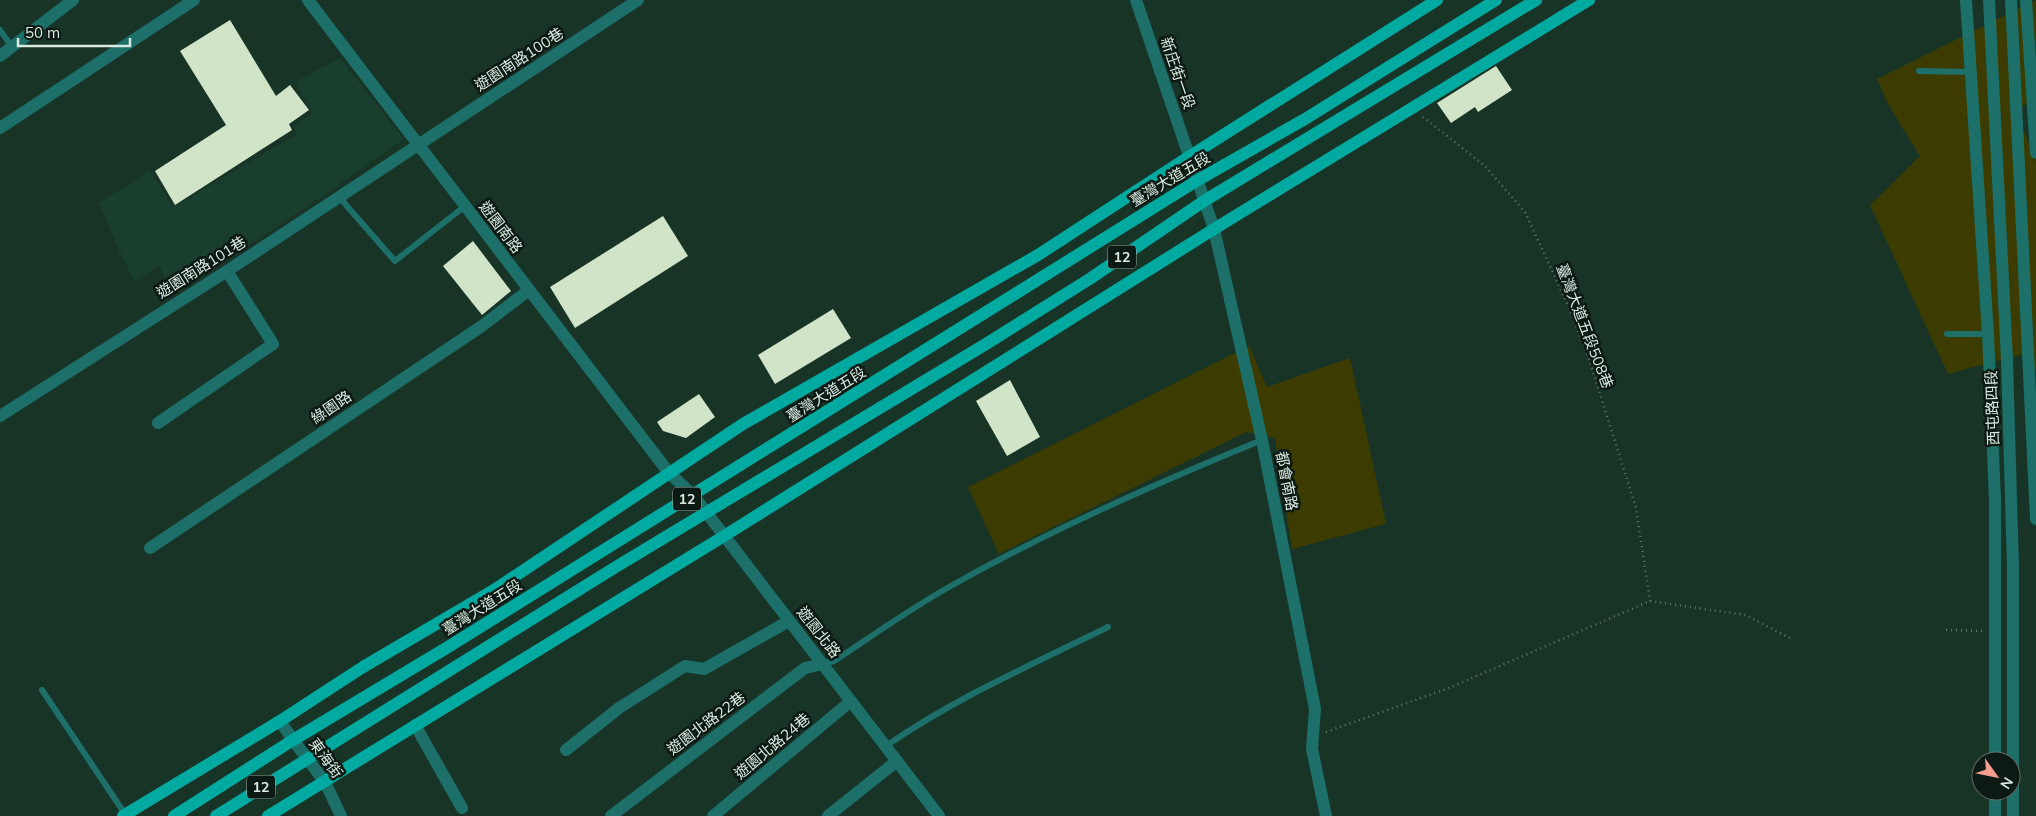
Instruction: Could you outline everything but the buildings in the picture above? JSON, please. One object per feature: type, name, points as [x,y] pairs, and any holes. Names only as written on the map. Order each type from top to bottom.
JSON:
[{"type":"main road","name":"臺灣大道五段","points":[[124,815],[280,721],[363,667],[494,590],[743,424],[1038,255],[1190,156],[1437,0]]},
{"type":"main road","name":"臺灣大道五段","points":[[174,816],[293,740],[693,496],[1198,180],[1305,119],[1496,0]]},
{"type":"main road","name":"12","points":[[216,816],[614,568],[707,514],[907,392],[1090,278],[1204,201],[1536,0]]},
{"type":"main road","name":"12","points":[[268,816],[724,536],[1214,229],[1589,0]]},
{"type":"street","points":[[0,56],[73,0]]},
{"type":"street","points":[[0,128],[194,0]]},
{"type":"street","name":"遊園南路","points":[[308,0],[669,473]]},
{"type":"street","name":"遊園南路100巷","points":[[418,144],[638,0]]},
{"type":"street","name":"新庄街一段","points":[[1136,0],[1190,156]]},
{"type":"street","name":"西屯路四段","points":[[1966,0],[1988,334],[1995,500],[1995,751]]},
{"type":"street","name":"西屯路四段","points":[[1989,0],[2008,388],[2014,568],[2013,816]]},
{"type":"street","points":[[2011,0],[2036,520]]},
{"type":"street","points":[[2026,0],[2032,30],[2036,153]]},
{"type":"street","name":"遊園南路101巷","points":[[0,416],[227,271],[418,144]]},
{"type":"street","name":"都會南路","points":[[1190,156],[1214,229],[1262,440],[1315,709],[1312,749],[1326,816]]},
{"type":"street","points":[[158,423],[273,344],[227,271]]},
{"type":"street","name":"綠園路","points":[[150,548],[482,326],[529,290]]},
{"type":"street","points":[[1995,500],[2008,388]]},
{"type":"street","name":"遊園北路","points":[[669,473],[693,496],[939,816]]},
{"type":"street","points":[[566,750],[619,708],[685,666],[704,669],[789,621]]},
{"type":"street","name":"遊園北路22巷","points":[[610,816],[805,668],[824,664]]},
{"type":"street","name":"遊園北路24巷","points":[[713,816],[851,701]]},
{"type":"street","name":"東海街","points":[[280,721],[325,782],[341,816]]},
{"type":"street","points":[[415,725],[462,808]]},
{"type":"street","points":[[828,816],[897,761]]},
{"type":"street","points":[[1995,801],[1995,816]]},
{"type":"lane","points":[[0,30],[12,47]]},
{"type":"lane","points":[[1919,71],[1970,72]]},
{"type":"lane","points":[[339,196],[395,261],[465,206]]},
{"type":"lane","points":[[1947,334],[1988,334]]},
{"type":"lane","points":[[824,664],[834,660],[948,587],[1054,531],[1147,487],[1262,440]]},
{"type":"lane","points":[[886,746],[912,728],[983,688],[1108,627]]},
{"type":"lane","points":[[42,690],[124,815]]},
{"type":"path","name":"臺灣大道五段508巷","points":[[1412,109],[1485,166],[1525,212],[1570,310],[1589,359],[1636,508],[1650,602]]},
{"type":"path","points":[[1313,737],[1449,688],[1650,602],[1745,615],[1792,639]]},
{"type":"path","points":[[1946,630],[1995,632]]},
{"type":"shaded area","points":[[2036,0],[2036,97],[2016,110],[2036,162],[2036,370],[2027,353],[1948,374],[1870,205],[1920,156],[1888,104],[1877,79]]},
{"type":"shaded area","points":[[340,58],[404,139],[330,191],[204,275],[172,294],[159,265],[135,282],[120,253],[99,203],[150,170],[173,207],[297,134],[293,126],[313,113],[295,82]]},
{"type":"shaded area","points":[[1249,346],[1267,387],[1350,358],[1386,524],[1292,549],[1275,438],[1246,432],[999,554],[968,487]]}]
